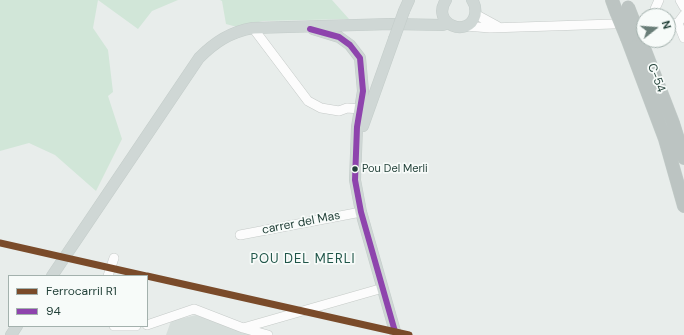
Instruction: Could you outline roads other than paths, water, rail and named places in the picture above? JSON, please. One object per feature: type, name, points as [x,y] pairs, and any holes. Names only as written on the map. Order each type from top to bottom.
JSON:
[{"type":"highway","name":"C-54","points":[[620,4],[633,37],[673,123],[684,158]]},
{"type":"highway","name":"C-54","points":[[633,37],[684,206]]},
{"type":"main road","points":[[356,146],[409,0]]},
{"type":"main road","points":[[423,24],[442,11],[446,0]]},
{"type":"main road","points":[[442,11],[448,23],[457,27],[466,26],[471,23],[474,4]]},
{"type":"main road","points":[[53,275],[200,58],[218,41],[231,34],[253,28],[391,24],[443,25],[448,23]]},
{"type":"main road","points":[[300,26],[339,37],[356,52],[360,58],[363,73],[363,90],[357,127],[354,170],[362,212],[396,335]]},
{"type":"street","points":[[680,0],[684,7]]},
{"type":"street","points":[[474,4],[498,27]]},
{"type":"street","points":[[684,15],[678,23],[684,38]]},
{"type":"street","points":[[466,26],[485,28],[636,22]]},
{"type":"street","points":[[253,28],[308,101],[320,108],[339,111],[347,108],[360,109]]},
{"type":"street","name":"carrer del Mas","points":[[240,235],[362,212]]},
{"type":"street","points":[[108,275],[114,258]]},
{"type":"street","points":[[243,328],[383,288]]},
{"type":"street","points":[[148,326],[194,309],[243,328],[268,335]]},
{"type":"rail line","name":"R1","points":[[0,243],[142,275]]},
{"type":"rail line","name":"R1","points":[[148,276],[409,335]]},
{"type":"place","name":"Pou Del Merli","points":[[355,169]]},
{"type":"district","name":"POU DEL MERLI","points":[[303,260]]}]
